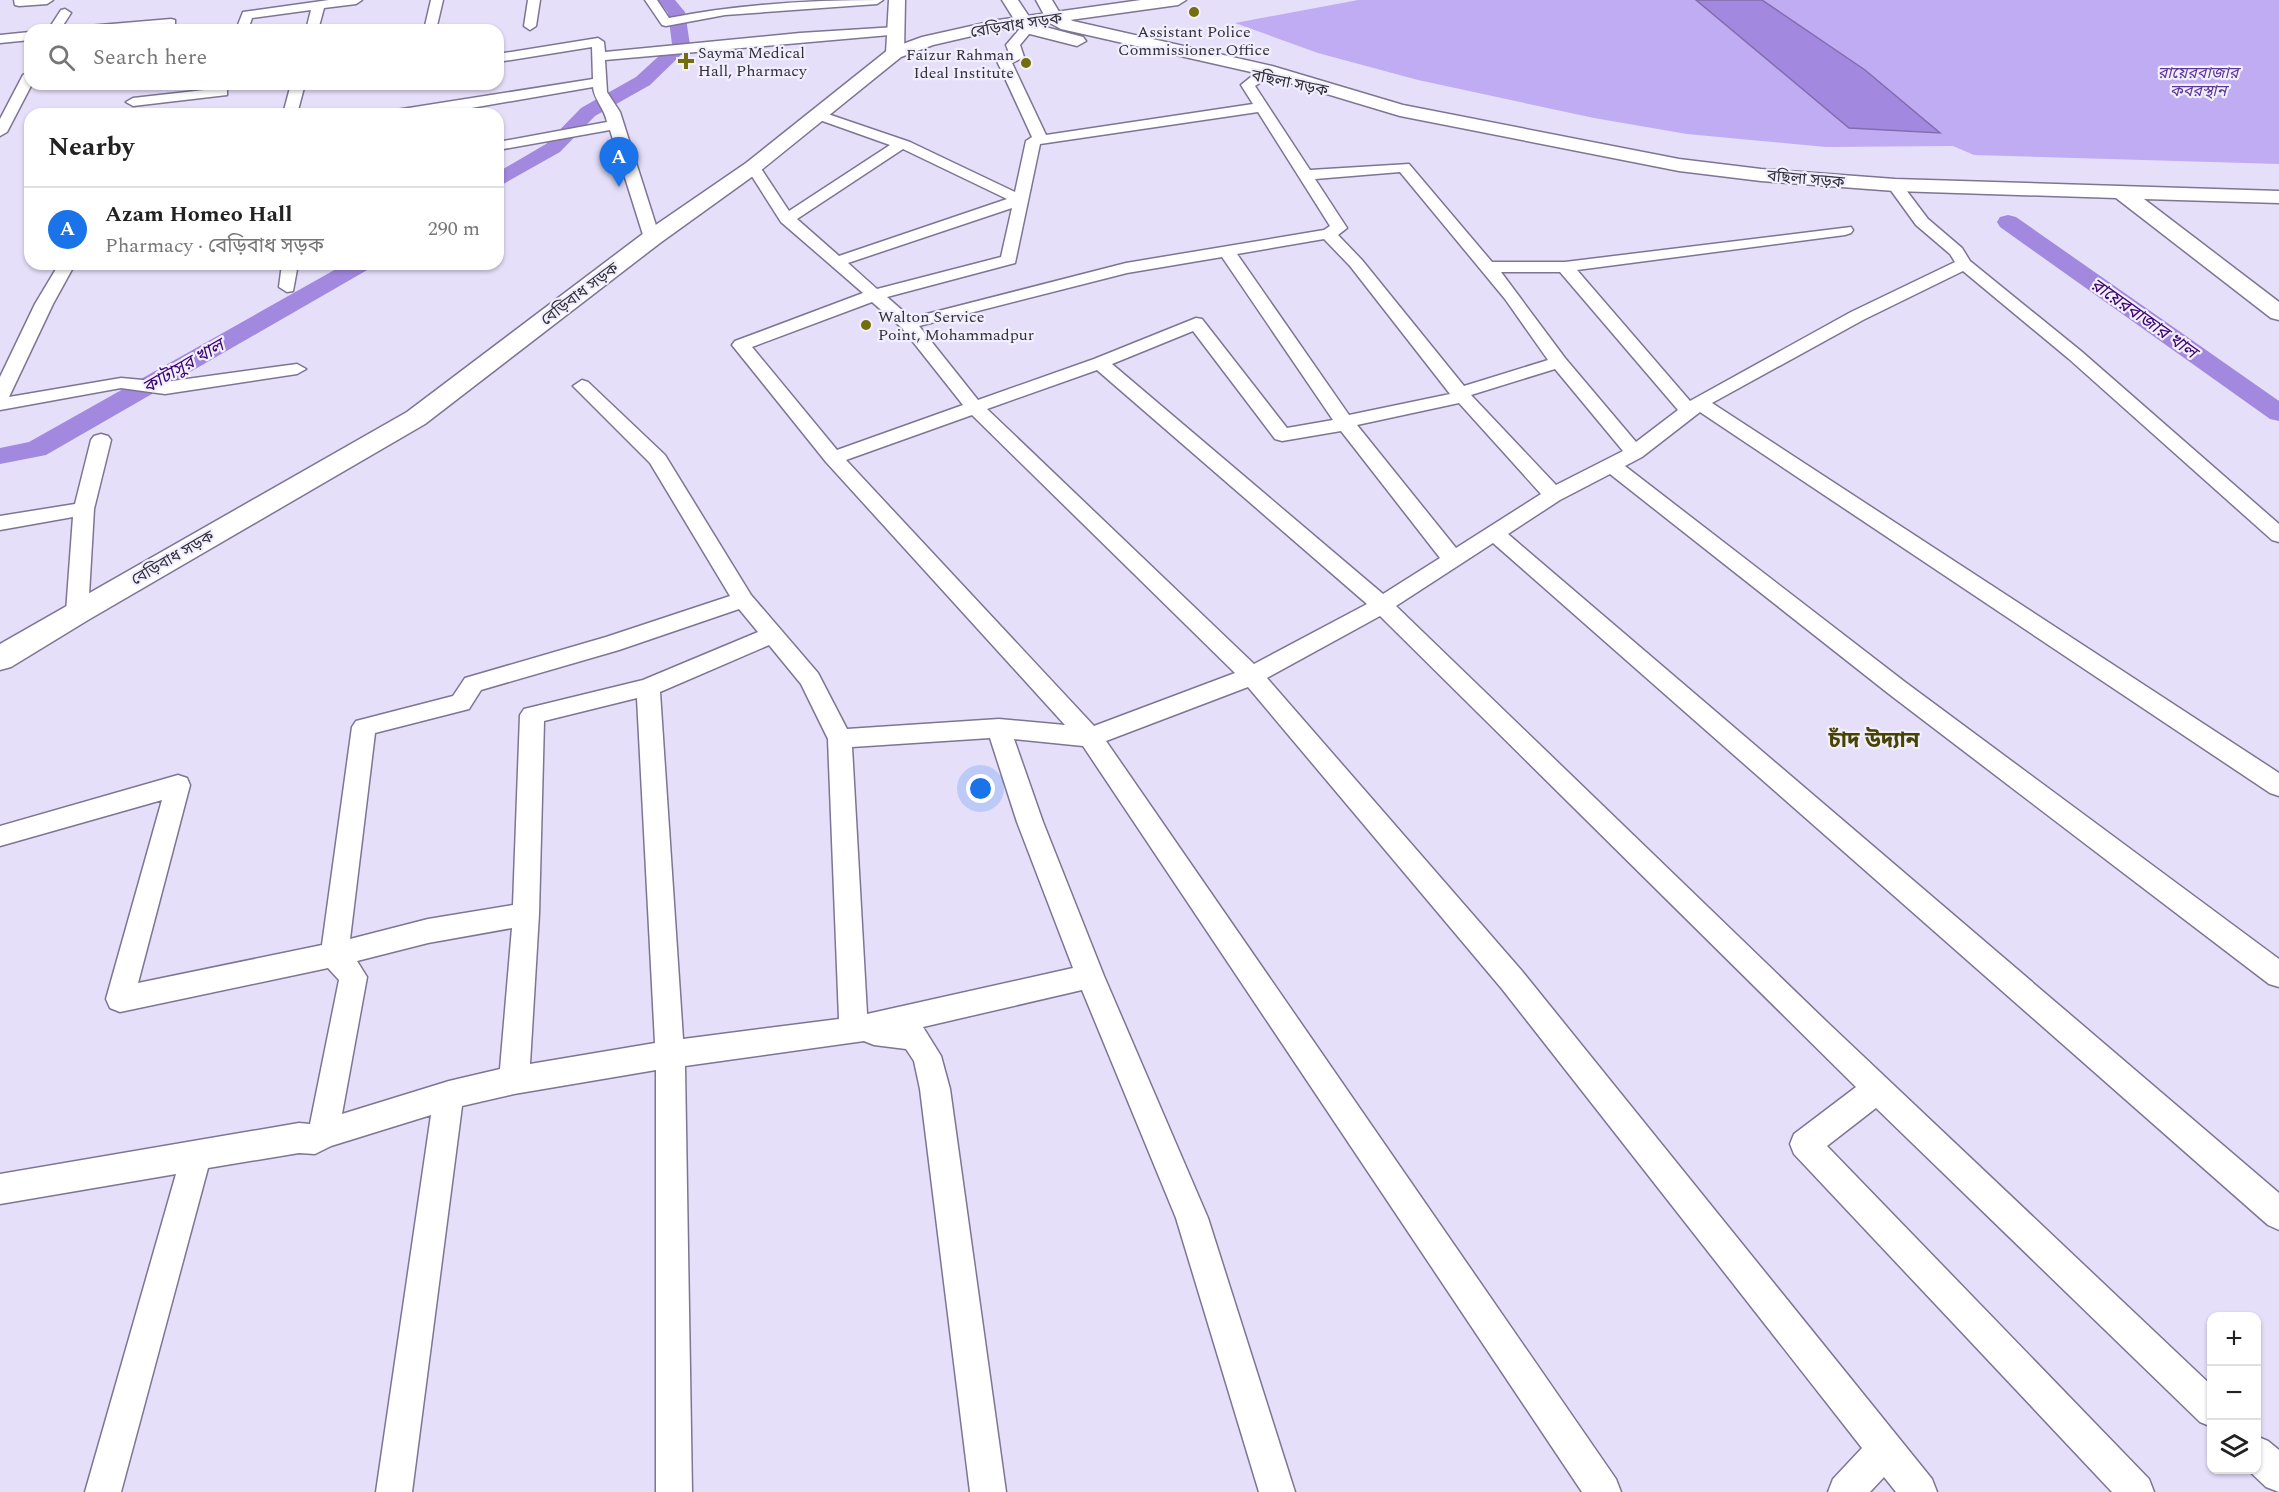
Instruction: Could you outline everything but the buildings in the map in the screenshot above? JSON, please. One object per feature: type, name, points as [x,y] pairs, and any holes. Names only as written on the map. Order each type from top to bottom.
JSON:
[{"type":"main road","points":[[896,42],[897,0]]},
{"type":"main road","points":[[1010,0],[1026,25]]},
{"type":"main road","name":"বেড়িবাধ সড়ক","points":[[0,659],[77,612],[416,418],[652,238],[753,167],[819,115],[896,42],[966,31],[1026,25],[1049,9],[1178,0]]},
{"type":"main road","name":"বছিলা সড়ক","points":[[1049,9],[1067,25],[1265,70],[1412,112],[1679,165],[1761,175],[1895,185],[2277,198]]},
{"type":"main road","name":"বছিলা সড়ক","points":[[1026,25],[1062,38],[1262,75],[1341,93]]},
{"type":"main road","points":[[2120,191],[2279,313]]},
{"type":"street","points":[[20,0],[19,2],[46,0]]},
{"type":"street","points":[[244,24],[247,15],[281,5],[318,6],[356,0]]},
{"type":"street","points":[[431,24],[437,0]]},
{"type":"street","points":[[530,26],[534,0]]},
{"type":"street","points":[[651,0],[666,22],[725,11],[877,0]]},
{"type":"street","points":[[314,24],[318,6]]},
{"type":"street","points":[[58,24],[65,12]]},
{"type":"street","points":[[1026,25],[1013,45],[1017,57],[1004,61],[1041,140]]},
{"type":"street","points":[[0,39],[24,37]]},
{"type":"street","points":[[504,57],[598,42],[600,87],[614,118],[652,238]]},
{"type":"street","points":[[598,57],[684,47],[896,42]]},
{"type":"street","points":[[908,324],[1126,268],[1328,234],[1339,228],[1303,175],[1248,85],[1262,75]]},
{"type":"street","points":[[0,132],[24,86]]},
{"type":"street","points":[[441,108],[600,87]]},
{"type":"street","points":[[130,108],[138,90]]},
{"type":"street","points":[[292,108],[296,90]]},
{"type":"street","points":[[130,108],[222,93]]},
{"type":"street","points":[[1261,107],[1033,141],[1009,260],[877,294],[741,345],[833,458],[1090,737],[1602,1492]]},
{"type":"street","points":[[819,115],[901,144],[1020,200]]},
{"type":"street","points":[[504,145],[543,138],[614,118]]},
{"type":"street","points":[[788,219],[901,144]]},
{"type":"street","points":[[753,167],[788,219],[877,294],[908,324],[975,408],[1252,676],[1512,980],[1918,1492]]},
{"type":"street","points":[[1303,175],[1404,167],[1511,295],[1559,362],[1635,453]]},
{"type":"street","points":[[1895,185],[1922,222],[1956,251],[1964,264],[2074,355],[2279,535]]},
{"type":"street","points":[[839,261],[1020,200]]},
{"type":"street","points":[[1486,267],[1564,267],[1845,230]]},
{"type":"street","points":[[1328,234],[1356,263],[1461,395],[1553,495]]},
{"type":"street","points":[[1226,250],[1344,422],[1453,559]]},
{"type":"street","points":[[840,739],[999,728],[1090,737],[1252,676],[1382,605],[1553,495],[1635,453],[1694,406],[1857,316],[1964,264]]},
{"type":"street","points":[[1564,267],[1694,406],[2279,786]]},
{"type":"street","points":[[0,396],[44,304],[64,270]]},
{"type":"street","points":[[287,287],[289,270]]},
{"type":"street","points":[[833,458],[1100,363],[1196,323],[1282,435],[1337,426],[1344,422],[1461,395],[1559,362]]},
{"type":"street","points":[[1100,363],[1382,605],[1877,1089],[2207,1406]]},
{"type":"street","points":[[0,404],[121,383],[165,388],[297,369]]},
{"type":"street","points":[[582,386],[658,459],[743,600],[810,679],[840,739],[854,1030]]},
{"type":"street","points":[[77,612],[84,509],[101,440]]},
{"type":"street","points":[[1611,465],[1897,688],[2279,975]]},
{"type":"street","points":[[0,523],[84,509]]},
{"type":"street","points":[[1495,534],[2279,1214]]},
{"type":"street","points":[[323,1134],[353,976],[334,955],[364,727],[461,703],[473,684],[611,644],[743,600]]},
{"type":"street","points":[[514,1080],[526,914],[532,716],[648,687],[772,635]]},
{"type":"street","points":[[648,687],[670,1054],[674,1492]]},
{"type":"street","points":[[999,728],[1030,822],[1090,976],[1192,1218],[1277,1492]]},
{"type":"street","points":[[0,836],[178,785],[120,999],[334,955],[428,931],[526,914]]},
{"type":"street","points":[[0,1189],[299,1138],[315,1140],[323,1134],[449,1095],[514,1080],[670,1054],[854,1030],[1090,976]]},
{"type":"street","points":[[854,1030],[914,1037],[927,1056],[935,1089],[988,1492]]},
{"type":"street","points":[[1877,1089],[1805,1144],[2136,1492]]},
{"type":"street","points":[[394,1492],[449,1095]]},
{"type":"street","points":[[103,1492],[196,1156]]},
{"type":"street","points":[[1846,1492],[1885,1450]]},
{"type":"street","points":[[2261,1458],[2279,1474]]},
{"type":"green space","name":"রায়েরবাজার কবরস্থান","points":[[1358,0],[2279,0],[2279,164],[1974,155],[1953,146],[1826,147],[1687,134],[1594,118],[1418,80],[1318,53],[1235,23]]},
{"type":"shaded area","points":[[1696,0],[1762,0],[1865,70],[1940,133],[1849,128]]},
{"type":"waterway","name":"কাটাসুর খাল","points":[[504,177],[553,148],[588,112],[643,81],[681,45],[676,12],[666,0]]},
{"type":"waterway","name":"রায়েরবাজার খাল","points":[[2008,222],[2279,413]]},
{"type":"waterway","name":"কাটাসুর খাল","points":[[0,456],[37,449],[350,270]]},
{"type":"place","name":"Assistant Police Commissioner Office","points":[[1194,12]]},
{"type":"place","name":"Sayma Medical Hall, Pharmacy","points":[[686,61]]},
{"type":"place","name":"Faizur Rahman Ideal Institute","points":[[1026,63]]},
{"type":"place","name":"Azam Homeo Hall","points":[[619,187]]},
{"type":"place","name":"Walton Service Point, Mohammadpur","points":[[866,325]]},
{"type":"district","name":"চাঁদ উদ্যান","points":[[1874,739]]}]
